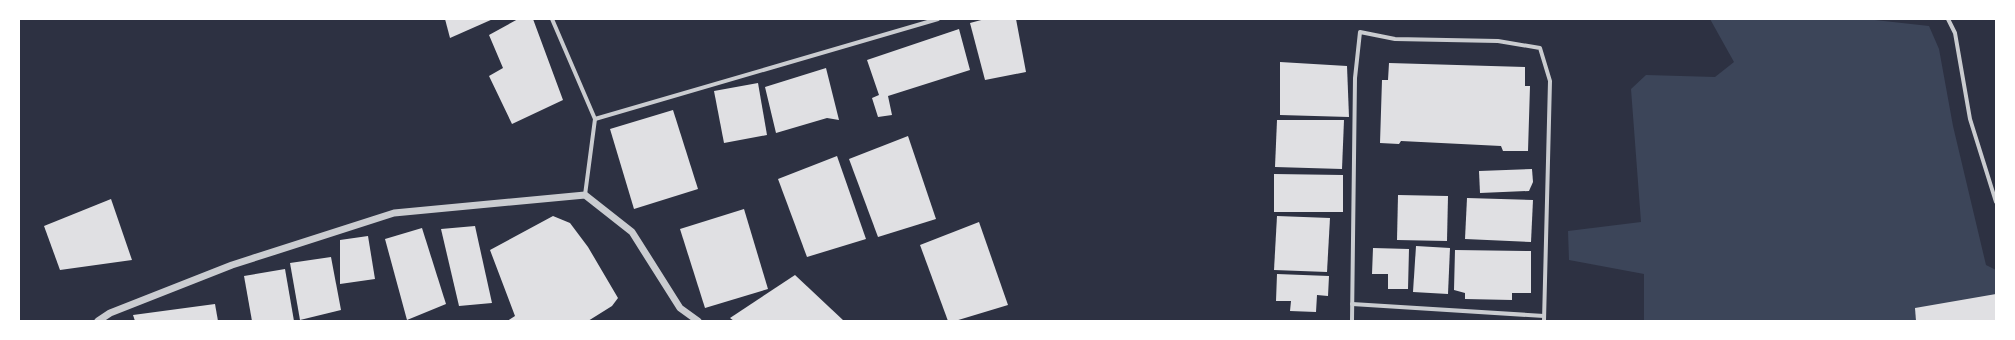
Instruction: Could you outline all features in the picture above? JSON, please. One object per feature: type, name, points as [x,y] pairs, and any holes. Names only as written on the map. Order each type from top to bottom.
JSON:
[{"type":"street","points":[[552,19],[596,118],[585,195]]},
{"type":"street","points":[[596,118],[938,19]]},
{"type":"street","points":[[1948,19],[1955,33],[1970,119],[1996,202]]},
{"type":"street","points":[[1352,304],[1544,319],[1550,81],[1540,48],[1498,40],[1395,39],[1360,32],[1355,78],[1352,304],[1352,321]]},
{"type":"street","points":[[98,321],[110,313],[232,265],[394,214],[585,195],[632,232],[680,308],[698,321]]},
{"type":"shaded area","points":[[1710,19],[1866,19],[1929,26],[1939,49],[1953,126],[1986,265],[1996,270],[1996,321],[1644,321],[1644,274],[1569,260],[1568,231],[1641,222],[1631,89],[1646,75],[1715,77],[1734,62]]},
{"type":"building","points":[[445,19],[493,19],[450,38]]},
{"type":"building","points":[[518,19],[533,19],[563,100],[512,124],[489,76],[503,68],[489,35]]},
{"type":"building","points":[[985,19],[1016,19],[1026,72],[985,80],[970,23]]},
{"type":"building","points":[[959,29],[970,70],[888,96],[892,115],[878,117],[872,98],[879,95],[867,60]]},
{"type":"building","points":[[1280,62],[1347,66],[1349,117],[1280,115]]},
{"type":"building","points":[[1389,63],[1525,67],[1525,86],[1530,86],[1528,151],[1503,151],[1501,146],[1401,141],[1399,144],[1380,143],[1382,80],[1388,80]]},
{"type":"building","points":[[826,68],[839,120],[827,118],[776,133],[765,87]]},
{"type":"building","points":[[758,83],[767,135],[724,143],[714,91]]},
{"type":"building","points":[[673,110],[698,189],[634,209],[610,129]]},
{"type":"building","points":[[1277,120],[1344,120],[1342,169],[1275,167]]},
{"type":"building","points":[[908,136],[936,219],[878,237],[849,159]]},
{"type":"building","points":[[837,156],[866,239],[807,257],[778,179]]},
{"type":"building","points":[[1532,169],[1533,182],[1529,191],[1480,193],[1479,171]]},
{"type":"building","points":[[1274,174],[1343,175],[1343,212],[1274,212]]},
{"type":"building","points":[[1398,195],[1448,196],[1447,241],[1397,240]]},
{"type":"building","points":[[1467,198],[1533,200],[1531,242],[1465,239]]},
{"type":"building","points":[[111,199],[132,260],[60,270],[44,226]]},
{"type":"building","points":[[744,209],[768,289],[705,308],[680,229]]},
{"type":"building","points":[[553,216],[570,223],[588,247],[618,298],[612,306],[588,321],[507,321],[515,316],[490,250]]},
{"type":"building","points":[[1277,216],[1330,218],[1327,272],[1274,270]]},
{"type":"building","points":[[979,222],[1008,305],[955,321],[948,321],[920,245]]},
{"type":"building","points":[[475,226],[492,303],[459,306],[441,229]]},
{"type":"building","points":[[422,228],[446,304],[407,320],[385,239]]},
{"type":"building","points":[[368,236],[375,279],[340,284],[340,240]]},
{"type":"building","points":[[1416,246],[1450,248],[1448,294],[1413,292]]},
{"type":"building","points":[[1373,248],[1409,249],[1408,289],[1388,289],[1388,274],[1372,274]]},
{"type":"building","points":[[1455,250],[1531,251],[1531,293],[1512,293],[1512,300],[1465,299],[1465,293],[1454,290]]},
{"type":"building","points":[[331,257],[341,310],[300,320],[290,263]]},
{"type":"building","points":[[285,269],[294,321],[252,321],[244,276]]},
{"type":"building","points":[[1277,274],[1329,276],[1328,296],[1317,295],[1316,312],[1290,311],[1291,301],[1276,301]]},
{"type":"building","points":[[795,275],[844,321],[734,321],[730,318]]},
{"type":"building","points":[[1996,294],[1996,321],[1916,321],[1915,308]]},
{"type":"building","points":[[215,304],[218,321],[135,321],[133,315]]}]
